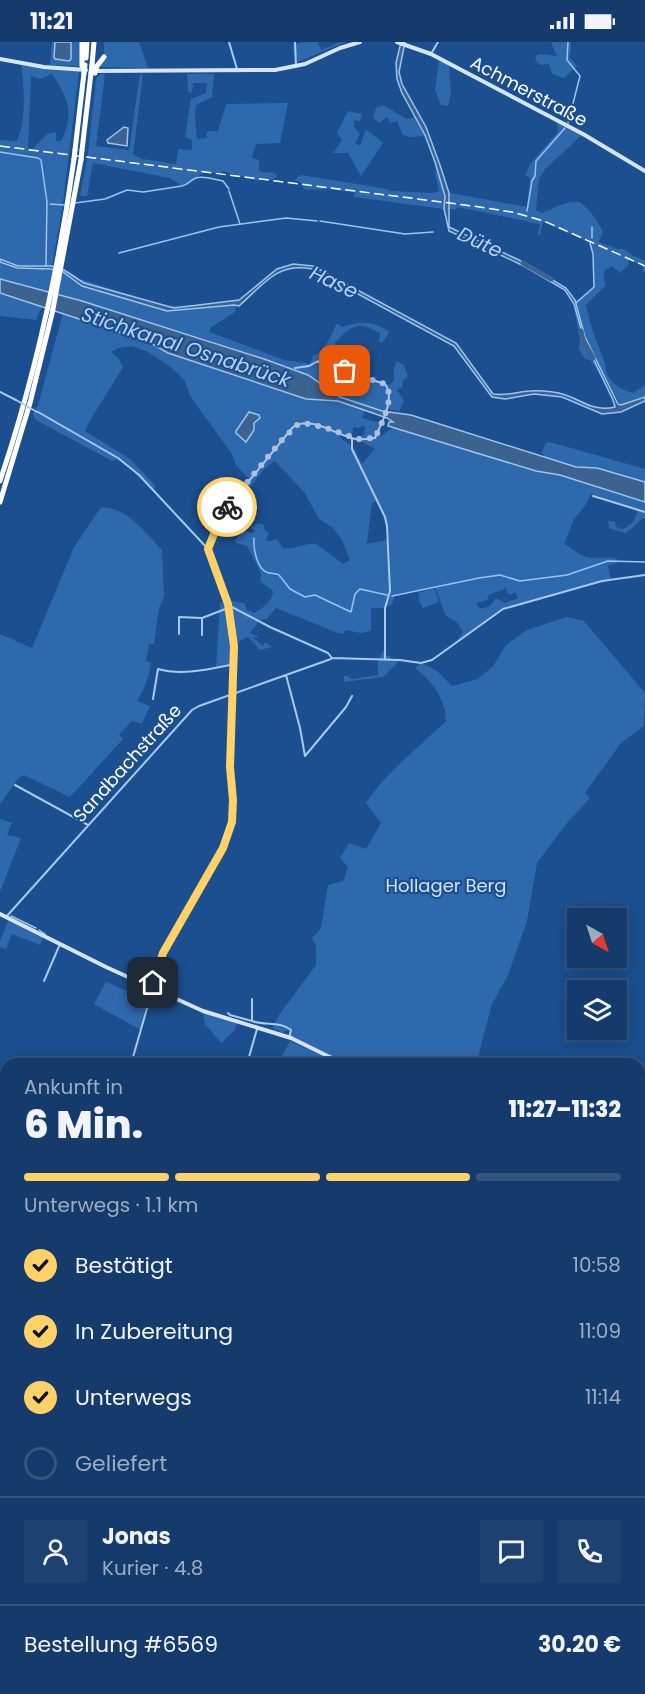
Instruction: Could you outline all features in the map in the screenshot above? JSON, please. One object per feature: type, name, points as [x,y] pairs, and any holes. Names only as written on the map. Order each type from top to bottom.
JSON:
[{"type":"highway","points":[[82,42],[89,66]]},
{"type":"highway","points":[[72,196],[83,83],[89,66],[87,42]]},
{"type":"highway","points":[[0,502],[30,403],[81,160],[89,100],[88,73],[94,42]]},
{"type":"highway","points":[[89,66],[104,57]]},
{"type":"highway","points":[[0,481],[49,313]]},
{"type":"street","points":[[229,42],[237,71]]},
{"type":"street","points":[[295,42],[296,67]]},
{"type":"street","points":[[0,59],[59,69],[275,70],[296,67],[360,42]]},
{"type":"street","name":"Achmerstraße","points":[[397,42],[431,54],[583,134],[645,171]]},
{"type":"street","points":[[431,54],[438,42]]},
{"type":"street","points":[[208,549],[226,509],[293,427],[303,423],[324,427],[352,438],[375,438],[386,409],[389,393],[385,384],[318,361],[309,366],[295,368]]},
{"type":"street","points":[[0,392],[118,458],[139,475],[208,549],[228,607],[235,664],[230,767],[233,811],[229,833],[163,953],[133,1058]]},
{"type":"street","points":[[352,438],[352,449],[385,517],[387,526],[390,591],[385,608],[385,660]]},
{"type":"street","points":[[353,442],[357,439]]},
{"type":"street","points":[[594,496],[645,512]]},
{"type":"street","points":[[179,634],[179,617],[202,618],[228,607],[328,654],[332,658],[406,660],[421,663],[432,660],[503,609],[602,581],[645,575]]},
{"type":"street","points":[[202,618],[202,635]]},
{"type":"street","name":"Sandbachstraße","points":[[6,917],[192,710],[332,658]]},
{"type":"street","points":[[153,699],[158,669],[199,671],[235,664]]},
{"type":"street","points":[[286,675],[305,756],[346,707],[352,696]]},
{"type":"street","points":[[15,785],[88,825]]},
{"type":"street","points":[[0,914],[208,1014],[288,1038],[333,1058]]},
{"type":"street","points":[[44,981],[60,944]]},
{"type":"street","points":[[252,999],[252,1021]]},
{"type":"street","points":[[228,1013],[230,1016],[288,1027],[291,1030],[288,1038]]},
{"type":"street","points":[[249,1058],[257,1029]]},
{"type":"green space","points":[[52,42],[55,42],[54,57],[71,59],[71,42],[80,42],[80,66],[50,65]]},
{"type":"green space","points":[[104,42],[139,42],[148,68],[100,67],[104,57]]},
{"type":"green space","points":[[302,42],[318,42],[321,50],[340,42],[346,42],[295,63],[293,45]]},
{"type":"green space","points":[[551,42],[571,42],[570,58],[577,66],[564,78],[552,74],[549,64],[540,65],[535,60],[539,54],[557,56]]},
{"type":"green space","points":[[439,60],[449,65],[451,94],[448,106],[441,105],[435,90]]},
{"type":"green space","points":[[21,64],[79,71],[63,203],[52,266],[17,266],[0,259],[0,140],[16,141],[22,126],[24,93]],"holes":[[[52,74],[66,99],[69,114],[61,141],[56,141],[56,132],[47,134],[33,149],[28,148],[31,76],[41,79]]]},
{"type":"green space","points":[[100,74],[105,74],[96,146],[129,150],[140,74],[143,75],[133,154],[142,159],[176,164],[178,149],[192,150],[192,140],[185,137],[191,99],[206,93],[207,83],[193,83],[192,93],[188,92],[187,74],[214,74],[212,97],[196,105],[197,139],[207,138],[206,133],[209,131],[218,131],[226,104],[288,103],[280,143],[256,144],[252,158],[259,160],[261,172],[275,173],[278,176],[272,180],[258,181],[223,171],[220,173],[203,172],[188,185],[182,186],[170,178],[93,163],[87,196],[80,196],[88,154],[96,79]]},
{"type":"green space","points":[[383,105],[407,119],[415,117],[425,136],[403,135],[397,121],[391,123],[387,117],[379,123],[373,118],[376,108]]},
{"type":"green space","points":[[348,111],[362,114],[360,121],[354,120],[354,127],[360,134],[355,143],[360,146],[366,129],[383,143],[361,176],[348,153],[333,153],[342,140],[337,133]]},
{"type":"green space","points":[[557,123],[583,134],[545,169],[539,179],[536,210],[542,213],[564,204],[579,202],[593,215],[603,232],[599,242],[617,249],[624,249],[645,261],[645,272],[642,271],[643,266],[629,260],[628,266],[617,275],[619,272],[612,266],[604,271],[606,285],[586,305],[609,378],[625,391],[633,393],[645,385],[645,397],[621,406],[585,337],[575,301],[594,288],[593,250],[590,249],[590,243],[543,222],[540,235],[538,234],[540,224],[457,207],[457,209],[448,209],[449,193],[440,168],[450,193],[527,207],[530,178],[525,175],[530,164],[558,132]]},
{"type":"green space","points":[[437,170],[445,195],[444,209],[354,197],[355,188],[352,192],[326,189],[306,190],[302,183],[295,180],[300,175],[389,191],[433,193],[439,191],[435,172]]},
{"type":"green space","points":[[0,262],[17,267],[58,271],[66,274],[67,270],[80,279],[165,306],[200,305],[237,300],[235,312],[210,328],[210,332],[284,360],[310,364],[313,356],[328,342],[337,323],[342,327],[361,323],[378,325],[389,332],[383,342],[379,342],[380,333],[357,326],[337,341],[326,363],[389,385],[394,381],[394,368],[397,361],[404,365],[408,377],[403,380],[402,387],[397,390],[404,401],[399,411],[386,409],[385,412],[340,397],[308,375],[208,340],[82,301],[0,279]]},
{"type":"green space","points":[[0,293],[42,307],[36,320],[0,316]]},
{"type":"green space","points":[[573,303],[584,339],[605,383],[590,360],[585,359],[579,349],[580,339]]},
{"type":"green space","points":[[63,313],[149,342],[168,353],[306,399],[338,401],[365,410],[362,418],[381,423],[377,434],[381,436],[394,427],[526,468],[560,475],[641,500],[645,502],[645,518],[625,533],[609,528],[608,521],[615,522],[616,527],[623,529],[631,524],[637,511],[591,494],[574,519],[564,544],[586,557],[617,559],[617,563],[608,566],[611,580],[558,592],[503,609],[454,645],[463,632],[457,622],[446,616],[435,587],[396,594],[392,604],[385,608],[371,608],[371,631],[361,633],[345,630],[344,634],[338,633],[276,608],[267,619],[260,620],[250,633],[258,636],[257,638],[252,637],[263,646],[265,642],[272,647],[260,650],[248,637],[237,644],[234,655],[235,664],[216,668],[220,604],[225,600],[244,603],[247,610],[254,613],[264,607],[273,591],[260,581],[261,573],[247,546],[236,543],[235,540],[244,531],[252,533],[255,531],[251,528],[258,523],[264,525],[264,529],[269,533],[266,540],[276,539],[283,548],[316,544],[343,564],[350,560],[342,540],[333,528],[319,519],[304,492],[275,461],[265,468],[229,514],[225,512],[250,480],[236,465],[232,454],[190,396],[185,381],[172,368],[148,352],[132,346],[118,348],[111,352],[119,359],[123,367],[85,431],[130,459],[155,485],[154,490],[119,459],[112,461],[36,420],[33,414],[38,405]],"holes":[[[353,427],[360,428],[365,427],[364,434],[357,439],[375,449],[362,464],[353,447],[339,434],[352,438]],[[376,501],[385,520],[388,540],[367,544],[372,503]],[[506,588],[510,595],[515,592],[518,598],[505,603],[496,598],[487,607],[479,608],[476,603],[487,600],[489,595]]]},
{"type":"green space","points":[[550,442],[645,469],[645,482],[597,468],[576,467],[545,458],[542,452],[546,443]]},
{"type":"green space","points":[[101,507],[111,508],[128,516],[162,550],[164,597],[159,608],[154,644],[149,644],[146,661],[151,663],[149,673],[137,701],[150,706],[142,724],[132,721],[119,735],[123,739],[70,797],[24,775],[18,779],[0,804],[0,634],[32,648],[74,547]]},
{"type":"green space","points":[[435,590],[439,602],[423,608],[418,593]]},
{"type":"green space","name":"Hollager Berg","points":[[567,617],[584,621],[645,693],[644,726],[621,743],[585,793],[590,798],[567,823],[537,863],[527,921],[508,975],[492,1004],[479,1058],[333,1058],[289,1038],[290,1029],[281,1033],[274,1030],[273,1027],[279,1015],[316,965],[316,946],[312,938],[321,928],[328,885],[343,881],[348,867],[340,858],[349,843],[366,849],[381,823],[366,803],[394,770],[446,721],[444,705],[437,691],[415,668],[421,663],[436,670],[452,686],[478,679],[493,666],[506,645],[527,630]]},
{"type":"green space","points":[[385,647],[385,655],[390,656],[391,660],[400,660],[383,677],[344,682],[344,676],[353,679],[378,675],[378,661]]},
{"type":"green space","points":[[0,819],[12,823],[7,835],[21,838],[0,892]]},
{"type":"green space","points":[[9,918],[44,936],[40,945],[12,934],[6,949],[0,947]]},
{"type":"green space","points":[[106,982],[149,1001],[141,1030],[94,1004]]},
{"type":"green space","points":[[203,1011],[237,1023],[235,1030],[221,1043],[205,1024]]},
{"type":"green space","points":[[290,1041],[327,1058],[281,1058]]},
{"type":"water","points":[[55,42],[71,42],[69,61],[55,59]]},
{"type":"water","points":[[401,42],[405,42],[399,72],[402,84],[426,127],[440,165],[449,193],[449,227],[519,260],[566,288],[575,300],[585,337],[618,404],[645,397],[645,401],[621,412],[602,414],[562,397],[534,394],[505,399],[492,397],[454,346],[312,269],[289,269],[280,272],[263,283],[239,306],[167,311],[82,286],[63,272],[51,269],[17,268],[0,262],[0,259],[18,266],[52,266],[64,270],[84,283],[174,308],[239,300],[277,269],[293,264],[313,266],[456,343],[493,394],[545,391],[570,396],[598,408],[615,407],[584,339],[574,304],[565,290],[524,266],[449,231],[444,209],[445,196],[435,162],[425,135],[397,79],[396,63]]},
{"type":"water","points":[[124,127],[128,128],[127,146],[108,143],[107,140]]},
{"type":"water","name":"Stichkanal Osnabrück","points":[[0,279],[82,301],[264,359],[308,375],[340,397],[382,411],[411,415],[576,467],[597,468],[645,482],[645,502],[388,426],[389,422],[393,422],[387,418],[338,401],[306,399],[168,353],[149,342],[0,293]]},
{"type":"water","points":[[249,412],[259,415],[260,418],[254,423],[254,430],[246,442],[236,431]]},
{"type":"waterway","points":[[568,42],[567,60],[580,76],[568,123]]},
{"type":"waterway","points":[[527,211],[536,161],[565,128]]},
{"type":"waterway","points":[[0,152],[41,160],[47,202],[46,266]]},
{"type":"waterway","points":[[75,203],[105,199],[127,190],[143,192],[182,186],[199,177],[223,181],[229,189]]},
{"type":"waterway","points":[[229,191],[240,224]]},
{"type":"waterway","points":[[50,204],[65,205]]},
{"type":"waterway","points":[[119,253],[219,227],[286,218],[317,221]]},
{"type":"waterway","points":[[320,221],[405,234],[433,232]]},
{"type":"waterway","points":[[592,227],[592,238]]},
{"type":"waterway","points":[[576,303],[594,287],[593,254],[590,243]]},
{"type":"waterway","name":"Düte","points":[[523,263],[551,279]]},
{"type":"waterway","name":"Düte","points":[[581,331],[583,340],[593,358]]},
{"type":"waterway","points":[[254,538],[255,553],[261,568],[279,575],[290,589],[305,597],[315,595],[351,612],[355,594],[360,589],[387,595]]},
{"type":"waterway","points":[[392,596],[500,575],[520,581],[567,575],[608,561],[645,562]]},
{"type":"waterway","points":[[11,916],[36,928]]},
{"type":"waterway","points":[[39,930],[45,934]]},
{"type":"railway","points":[[0,146],[512,212],[544,221],[645,266]]},
{"type":"way so far","points":[[227,507],[297,425],[303,423],[324,427],[357,439],[375,438],[388,404],[388,387],[345,371]]},
{"type":"route","points":[[153,983],[163,953],[223,848],[232,822],[230,767],[234,646],[228,604],[208,549],[227,507]]},
{"type":"water label","name":"Hase","points":[[334,282]]}]
